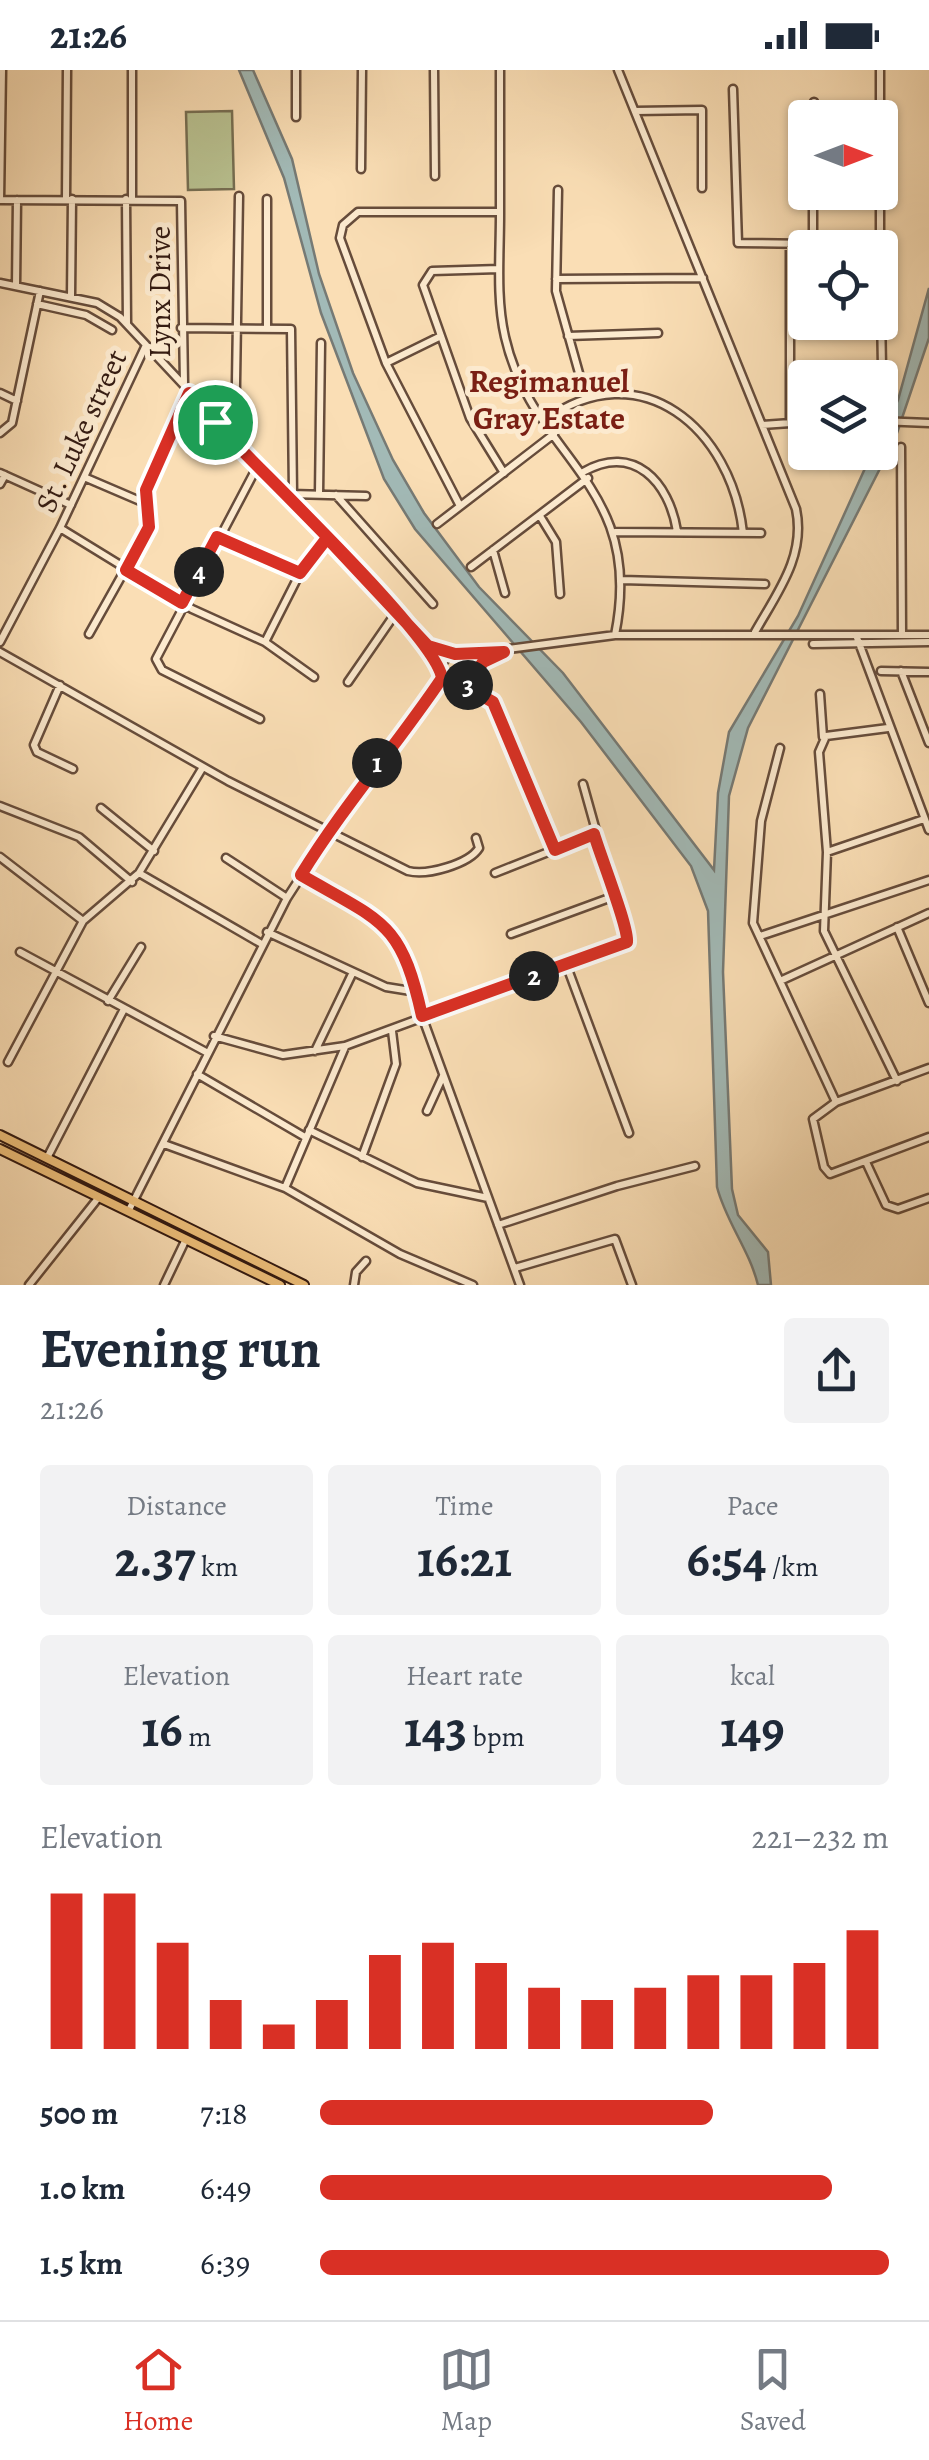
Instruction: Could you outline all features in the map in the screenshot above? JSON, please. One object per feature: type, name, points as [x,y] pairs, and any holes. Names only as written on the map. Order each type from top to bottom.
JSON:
[{"type":"main road","points":[[0,1135],[304,1285]]},
{"type":"main road","points":[[0,1149],[280,1285]]},
{"type":"street","points":[[0,200],[2,70]]},
{"type":"street","points":[[67,70],[71,296]]},
{"type":"street","points":[[128,324],[132,70]]},
{"type":"street","points":[[296,70],[296,117]]},
{"type":"street","points":[[361,169],[362,70]]},
{"type":"street","points":[[434,70],[434,176]]},
{"type":"street","points":[[500,70],[499,269],[506,340],[523,387],[585,475],[615,532],[622,580],[615,635]]},
{"type":"street","points":[[618,70],[796,509],[800,532],[784,582],[754,632]]},
{"type":"street","points":[[880,70],[880,100]]},
{"type":"street","points":[[733,89],[736,240],[742,244],[788,246]]},
{"type":"street","points":[[634,111],[702,110],[702,188]]},
{"type":"street","points":[[558,190],[556,279],[586,398]]},
{"type":"street","points":[[236,444],[239,196]]},
{"type":"street","points":[[267,198],[267,329]]},
{"type":"street","name":"Lynx Drive","points":[[0,200],[182,202],[181,328],[186,389]]},
{"type":"street","points":[[16,286],[17,200]]},
{"type":"street","points":[[460,506],[386,362],[340,238],[349,217],[371,212],[500,212]]},
{"type":"street","points":[[499,269],[426,274],[423,285],[470,418],[504,474]]},
{"type":"street","points":[[556,279],[702,278]]},
{"type":"street","points":[[1,285],[71,296],[109,309],[128,324],[257,467],[288,494],[428,646],[453,688]]},
{"type":"street","points":[[0,432],[12,423],[40,291]]},
{"type":"street","points":[[38,304],[86,315],[112,330]]},
{"type":"street","points":[[181,328],[292,331],[288,494]]},
{"type":"street","points":[[568,336],[658,333]]},
{"type":"street","points":[[386,362],[440,338]]},
{"type":"street","points":[[319,494],[321,342]]},
{"type":"street","name":"St. Luke street","points":[[0,642],[60,528],[146,345]]},
{"type":"street","points":[[90,634],[149,527],[146,490],[186,389]]},
{"type":"street","points":[[0,394],[17,401]]},
{"type":"street","points":[[544,421],[586,398],[651,398],[696,424],[722,458],[736,489],[743,533]]},
{"type":"street","points":[[762,425],[788,422]]},
{"type":"street","points":[[898,422],[929,423]]},
{"type":"street","points":[[437,524],[554,434]]},
{"type":"street","points":[[901,447],[902,635]]},
{"type":"street","points":[[472,567],[540,516],[585,475],[615,462],[641,466],[670,497],[677,531]]},
{"type":"street","points":[[257,467],[182,603],[157,666],[260,719]]},
{"type":"street","points":[[0,484],[2,474],[71,505]]},
{"type":"street","points":[[84,477],[149,505]]},
{"type":"street","points":[[288,494],[366,496]]},
{"type":"street","points":[[336,495],[433,604]]},
{"type":"street","points":[[540,516],[556,542],[560,594]]},
{"type":"street","points":[[60,528],[182,603],[265,642],[314,678]]},
{"type":"street","points":[[615,532],[761,533]]},
{"type":"street","points":[[217,537],[300,573]]},
{"type":"street","points":[[265,642],[300,573],[327,538]]},
{"type":"street","points":[[493,550],[505,593]]},
{"type":"street","points":[[622,580],[765,584]]},
{"type":"street","points":[[348,682],[395,614]]},
{"type":"street","points":[[428,646],[459,654],[504,652],[615,635],[754,632],[858,639],[929,638]]},
{"type":"street","points":[[813,644],[902,635],[929,638]]},
{"type":"street","points":[[858,639],[929,830]]},
{"type":"street","points":[[0,652],[203,768],[420,874],[475,855],[480,848],[476,838]]},
{"type":"street","points":[[466,687],[476,672],[504,652]]},
{"type":"street","points":[[459,654],[476,672]]},
{"type":"street","points":[[129,1210],[286,898],[329,830],[459,654]]},
{"type":"street","points":[[882,671],[929,672]]},
{"type":"street","points":[[901,671],[929,743]]},
{"type":"street","points":[[60,685],[34,745],[38,752],[72,769]]},
{"type":"street","points":[[430,696],[466,687],[493,702],[555,850]]},
{"type":"street","points":[[820,694],[823,737],[819,752],[827,852],[824,931],[897,1080]]},
{"type":"street","points":[[823,737],[888,728]]},
{"type":"street","points":[[780,748],[769,778],[758,851],[752,906],[754,929],[836,1102]]},
{"type":"street","points":[[8,1062],[83,921],[132,882],[203,768]]},
{"type":"street","points":[[214,1036],[272,1054],[345,1046],[627,942],[628,932],[612,897],[582,784]]},
{"type":"street","points":[[0,806],[79,837],[132,882]]},
{"type":"street","points":[[101,808],[154,851]]},
{"type":"street","points":[[827,852],[924,819]]},
{"type":"street","points":[[495,872],[594,834]]},
{"type":"street","points":[[0,857],[83,921]]},
{"type":"street","points":[[226,858],[286,898]]},
{"type":"street","points":[[139,873],[260,943]]},
{"type":"street","points":[[301,875],[381,921],[406,952],[422,1016],[520,1285]]},
{"type":"street","points":[[760,936],[929,880]]},
{"type":"street","points":[[511,934],[612,897]]},
{"type":"street","points":[[780,981],[929,913]]},
{"type":"street","points":[[896,927],[929,1003]]},
{"type":"street","points":[[267,932],[386,987],[417,992]]},
{"type":"street","points":[[108,1001],[141,947]]},
{"type":"street","points":[[20,952],[123,1011],[206,1052]]},
{"type":"street","points":[[566,964],[628,1133]]},
{"type":"street","points":[[315,1051],[354,972]]},
{"type":"street","points":[[48,1158],[123,1011]]},
{"type":"street","points":[[362,1157],[396,1064],[392,1031]]},
{"type":"street","points":[[284,1188],[345,1046]]},
{"type":"street","points":[[929,1068],[836,1102],[813,1119],[826,1172],[833,1174],[929,1137]]},
{"type":"street","points":[[197,1074],[307,1133],[434,1190],[488,1198]]},
{"type":"street","points":[[428,1111],[444,1075]]},
{"type":"street","points":[[164,1144],[284,1188],[400,1254],[473,1285]]},
{"type":"street","points":[[866,1162],[886,1205],[898,1209],[929,1198]]},
{"type":"street","points":[[498,1225],[617,1186],[694,1166]]},
{"type":"street","points":[[30,1285],[99,1197]]},
{"type":"street","points":[[164,1285],[186,1239]]},
{"type":"street","points":[[515,1268],[614,1239],[632,1285]]},
{"type":"street","points":[[354,1285],[356,1272],[366,1260]]},
{"type":"green space","points":[[232,111],[234,189],[188,190],[186,112]]},
{"type":"water","points":[[239,70],[253,70],[292,159],[319,274],[353,373],[393,460],[424,513],[479,587],[563,673],[714,870],[718,793],[729,732],[798,616],[864,470],[879,470],[748,728],[729,796],[723,972],[732,1189],[738,1215],[768,1252],[771,1285],[758,1285],[717,1187],[708,911],[691,866],[581,722],[415,529],[384,479],[321,313],[284,178]]},
{"type":"water","points":[[929,288],[929,338],[898,430],[898,400]]},
{"type":"district","name":"Regimanuel Gray Estate","points":[[549,400]]},
{"type":"route","points":[[215,422],[189,393],[146,490],[151,511],[149,527],[126,570],[182,603],[217,537],[300,573],[327,538],[428,646],[455,654],[504,652],[483,662],[466,687],[493,702],[518,770],[537,802],[555,850],[594,834],[612,897],[628,932],[627,942],[422,1016],[406,952],[381,921],[301,875],[358,788],[430,696],[442,678],[441,669],[428,646],[395,614],[327,538],[215,422]]}]
